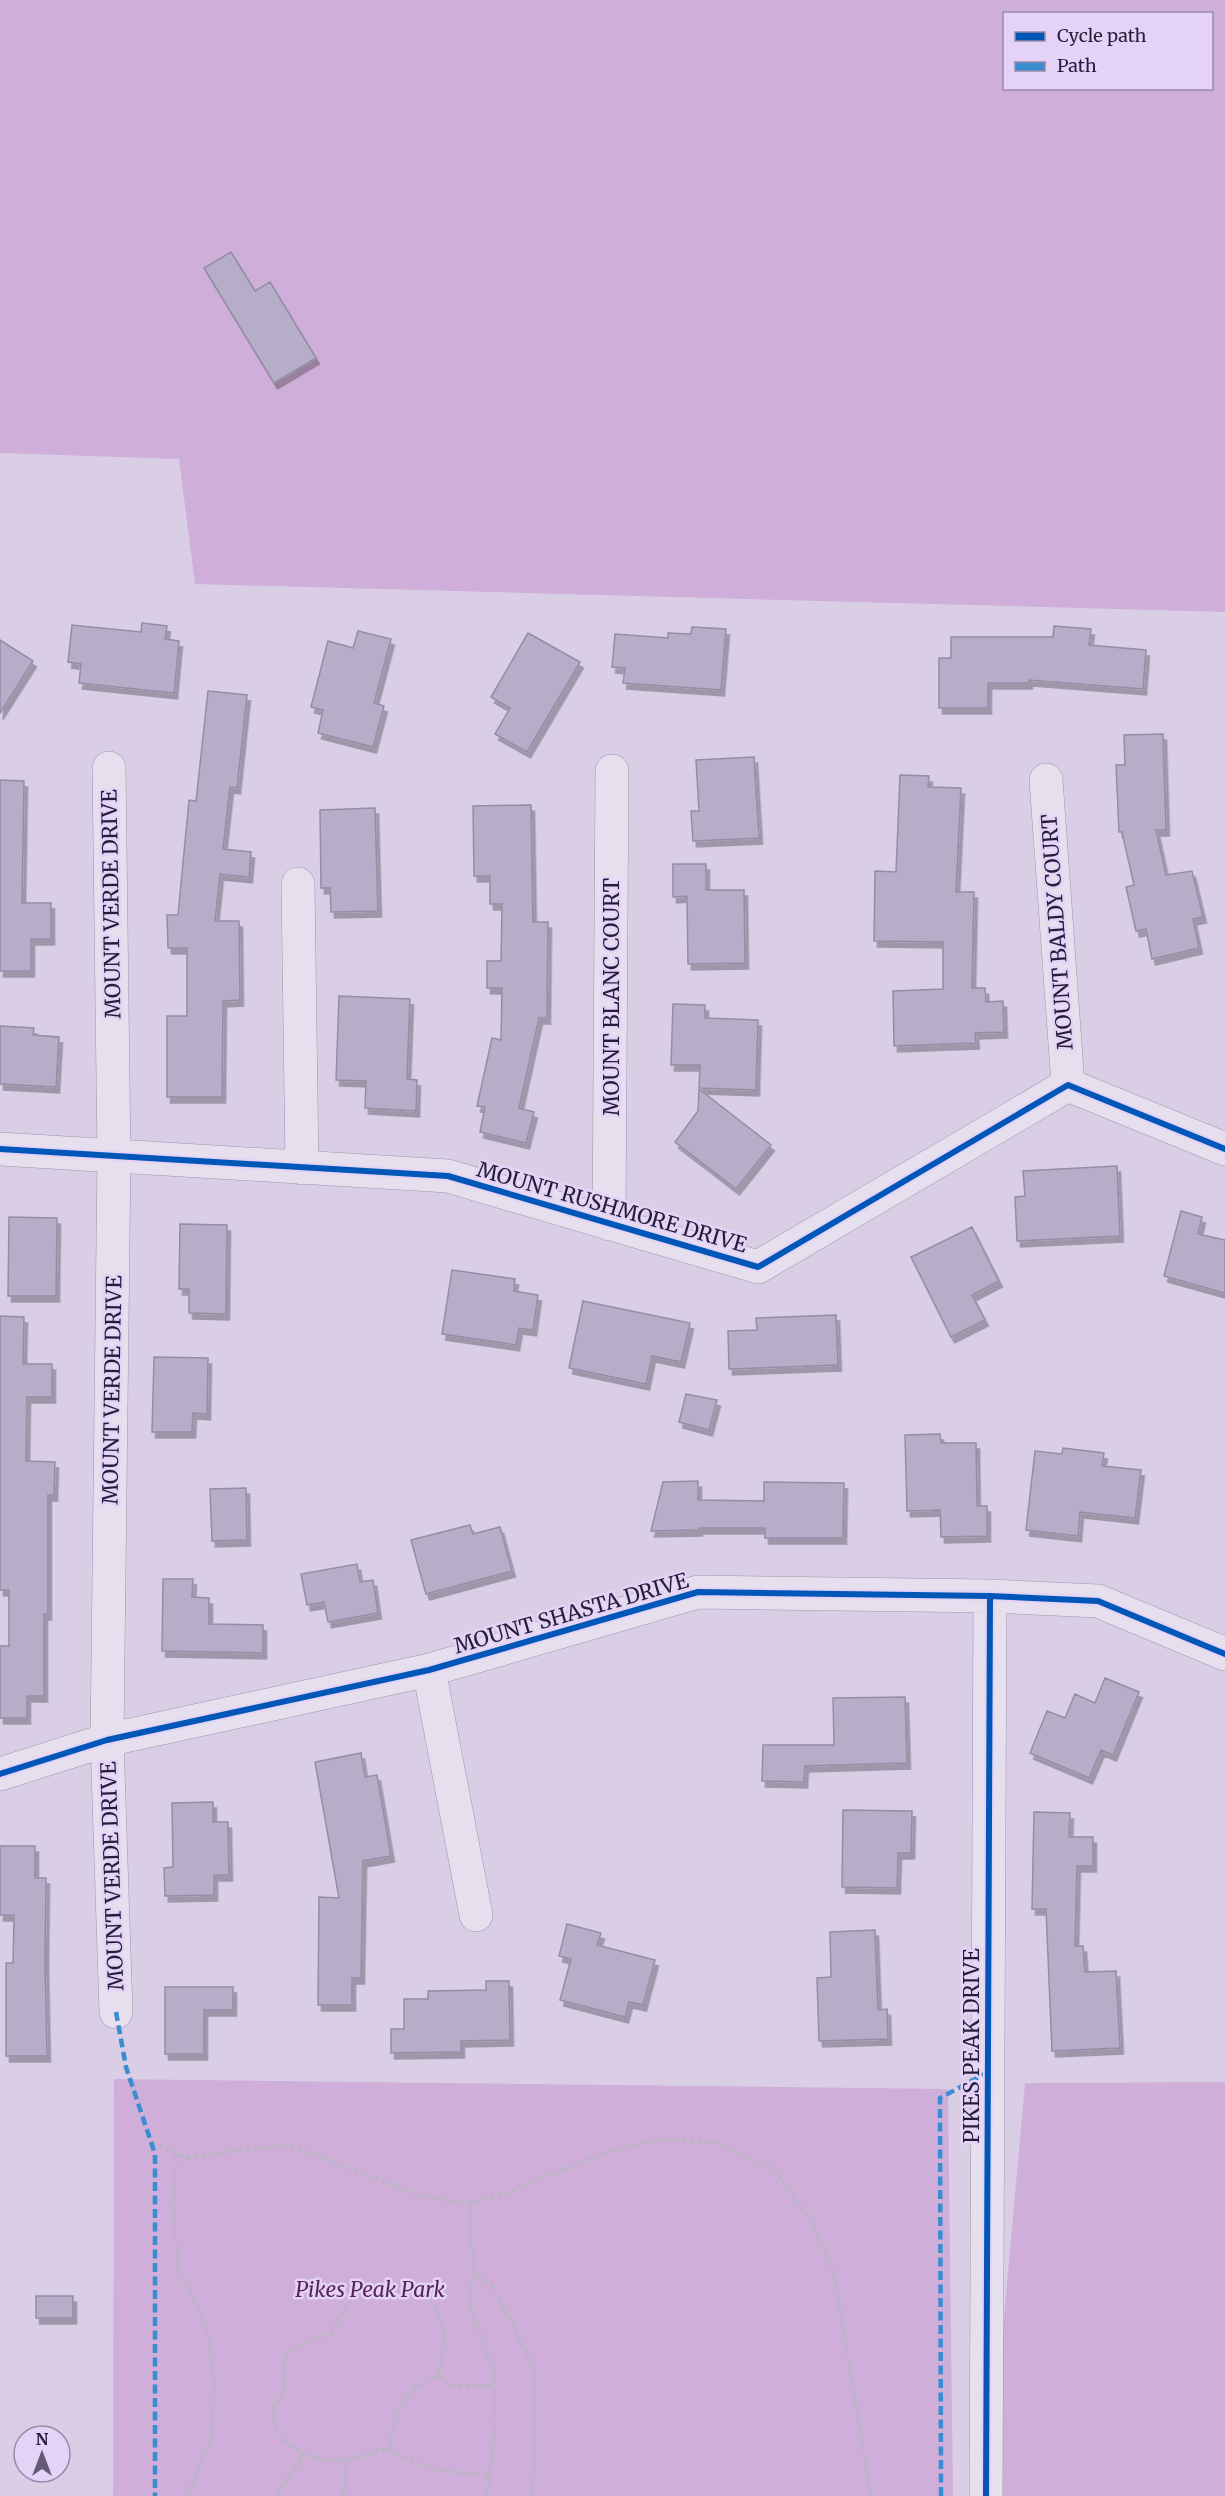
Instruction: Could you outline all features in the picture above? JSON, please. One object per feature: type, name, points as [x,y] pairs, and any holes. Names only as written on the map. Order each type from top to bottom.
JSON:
[{"type":"street","name":"MOUNT VERDE DRIVE","points":[[109,768],[114,1157],[107,1740],[116,2012]]},
{"type":"street","name":"MOUNT BLANC COURT","points":[[609,1224],[612,771]]},
{"type":"street","name":"MOUNT BALDY COURT","points":[[1046,780],[1068,1085]]},
{"type":"street","points":[[298,884],[302,1168]]},
{"type":"street","name":"MOUNT RUSHMORE DRIVE","points":[[0,1149],[448,1176],[758,1267],[1068,1085]]},
{"type":"street","points":[[1068,1085],[1225,1149]]},
{"type":"street","name":"MOUNT SHASTA DRIVE","points":[[0,1774],[107,1740],[429,1670],[698,1592],[990,1596],[1098,1601],[1225,1654]]},
{"type":"street","name":"PIKES PEAK DRIVE","points":[[986,2496],[990,1596]]},
{"type":"street","points":[[429,1670],[476,1915]]},
{"type":"path","points":[[152,2143],[187,2158],[253,2148],[291,2146],[416,2194],[459,2203],[470,2203],[532,2184],[607,2152],[663,2139],[717,2143],[774,2169],[811,2220],[834,2272],[871,2496]]},
{"type":"path","points":[[177,2153],[174,2204],[178,2268],[206,2324],[214,2380],[212,2438],[187,2496]]},
{"type":"path","points":[[470,2203],[470,2231],[475,2274],[469,2292],[470,2305],[491,2363],[496,2419],[487,2496]]},
{"type":"path","points":[[475,2274],[492,2285],[526,2351],[534,2375],[532,2496]]},
{"type":"path","points":[[439,2375],[442,2323],[434,2307],[422,2294],[406,2286],[371,2286],[354,2296],[331,2334],[299,2344],[289,2353],[283,2366],[285,2386],[274,2407],[276,2426],[282,2438],[301,2454],[327,2460],[345,2461],[381,2450],[427,2467],[460,2474],[488,2475]]},
{"type":"path","points":[[439,2375],[453,2386],[481,2384],[494,2386]]},
{"type":"path","points":[[390,2453],[392,2427],[402,2403],[423,2382],[439,2375]]},
{"type":"path","points":[[278,2496],[283,2482],[302,2462],[301,2454]]},
{"type":"path","points":[[344,2496],[345,2461]]},
{"type":"green space","points":[[0,0],[1225,0],[1225,612],[195,584],[179,459],[0,453]]},
{"type":"green space","name":"Pikes Peak Park","points":[[114,2079],[948,2089],[953,2496],[113,2496]]},
{"type":"green space","points":[[1225,2082],[1225,2496],[988,2496],[1025,2083]]},
{"type":"building","points":[[231,252],[255,291],[270,282],[316,358],[274,383],[204,268]]},
{"type":"building","points":[[142,623],[167,626],[165,639],[179,641],[174,693],[79,683],[81,664],[68,662],[72,625],[141,632]]},
{"type":"building","points":[[1054,626],[1091,629],[1089,645],[1146,650],[1143,689],[1029,680],[1029,683],[988,683],[988,708],[939,708],[939,658],[951,658],[951,637],[1053,637]]},
{"type":"building","points":[[692,627],[726,629],[721,690],[623,683],[625,668],[612,667],[615,634],[668,638],[668,633],[691,634]]},
{"type":"building","points":[[358,631],[391,639],[374,703],[384,706],[373,747],[318,733],[323,710],[311,707],[328,641],[353,648]]},
{"type":"building","points":[[528,633],[580,662],[527,752],[495,734],[510,708],[491,697]]},
{"type":"building","points":[[0,640],[33,661],[0,713]]},
{"type":"building","points":[[208,691],[247,695],[237,788],[230,787],[223,849],[251,852],[249,877],[220,874],[215,921],[239,921],[240,1000],[223,1001],[222,1097],[167,1097],[167,1016],[187,1016],[187,948],[168,948],[167,915],[178,915],[189,800],[196,801]]},
{"type":"building","points":[[1163,734],[1166,830],[1156,830],[1166,875],[1192,871],[1203,917],[1193,919],[1199,948],[1152,959],[1146,929],[1136,931],[1126,887],[1134,885],[1122,832],[1119,832],[1116,765],[1125,765],[1124,735]]},
{"type":"building","points":[[754,757],[759,838],[693,841],[691,811],[699,811],[696,760]]},
{"type":"building","points":[[900,775],[929,776],[928,787],[961,788],[956,892],[974,892],[972,988],[985,988],[986,1002],[1003,1001],[1004,1032],[975,1033],[976,1043],[894,1046],[893,991],[943,989],[943,942],[874,941],[875,871],[896,872]]},
{"type":"building","points":[[0,780],[24,781],[22,903],[51,903],[51,939],[31,939],[31,971],[0,971]]},
{"type":"building","points":[[531,805],[533,922],[548,922],[547,1018],[539,1018],[519,1108],[534,1112],[526,1143],[480,1132],[485,1107],[477,1106],[492,1038],[501,1040],[502,988],[487,988],[487,961],[501,961],[502,904],[490,904],[490,876],[474,876],[473,806]]},
{"type":"building","points":[[375,808],[378,911],[331,912],[330,888],[321,888],[320,810]]},
{"type":"building","points":[[673,864],[706,864],[706,890],[744,890],[745,963],[688,964],[687,896],[673,897]]},
{"type":"building","points":[[339,996],[410,999],[407,1079],[417,1080],[416,1111],[365,1108],[366,1081],[336,1080]]},
{"type":"building","points":[[673,1004],[705,1005],[705,1018],[758,1020],[756,1090],[699,1088],[700,1065],[671,1065]]},
{"type":"building","points":[[0,1026],[34,1028],[33,1035],[59,1037],[56,1087],[0,1084]]},
{"type":"building","points":[[699,1089],[771,1145],[736,1189],[675,1142],[698,1111]]},
{"type":"building","points":[[1117,1166],[1120,1236],[1017,1241],[1015,1197],[1025,1196],[1023,1171]]},
{"type":"building","points":[[1181,1211],[1202,1217],[1198,1234],[1225,1240],[1225,1293],[1164,1276]]},
{"type":"building","points":[[9,1217],[57,1218],[56,1296],[8,1296]]},
{"type":"building","points":[[180,1224],[227,1225],[226,1314],[189,1313],[189,1289],[179,1289]]},
{"type":"building","points":[[972,1227],[999,1281],[972,1295],[985,1320],[951,1337],[911,1257]]},
{"type":"building","points":[[452,1270],[515,1279],[514,1291],[538,1295],[533,1330],[519,1328],[516,1345],[442,1334]]},
{"type":"building","points":[[583,1301],[690,1323],[681,1362],[652,1356],[646,1384],[569,1368]]},
{"type":"building","points":[[836,1315],[838,1365],[729,1369],[728,1331],[757,1330],[756,1318]]},
{"type":"building","points":[[0,1316],[24,1317],[23,1364],[52,1364],[52,1397],[27,1397],[26,1461],[55,1462],[54,1495],[48,1495],[48,1614],[44,1614],[44,1696],[27,1696],[27,1718],[0,1718],[0,1646],[9,1646],[9,1590],[0,1590]]},
{"type":"building","points":[[154,1357],[208,1358],[207,1414],[193,1413],[192,1432],[152,1432]]},
{"type":"building","points":[[686,1394],[717,1400],[709,1430],[679,1422]]},
{"type":"building","points":[[940,1434],[941,1443],[976,1443],[977,1506],[987,1506],[987,1536],[941,1537],[940,1510],[907,1511],[905,1435]]},
{"type":"building","points":[[1063,1448],[1104,1453],[1102,1466],[1141,1470],[1135,1518],[1080,1512],[1078,1536],[1026,1530],[1035,1451],[1062,1454]]},
{"type":"building","points":[[698,1481],[698,1500],[764,1501],[764,1482],[844,1483],[843,1538],[765,1538],[765,1528],[651,1531],[663,1482]]},
{"type":"building","points":[[246,1488],[247,1540],[212,1541],[210,1489]]},
{"type":"building","points":[[470,1525],[473,1534],[500,1527],[512,1571],[426,1594],[411,1540]]},
{"type":"building","points":[[357,1564],[360,1582],[373,1580],[378,1613],[328,1622],[324,1602],[307,1605],[301,1574]]},
{"type":"building","points":[[163,1579],[193,1579],[192,1597],[209,1598],[209,1624],[263,1625],[263,1653],[162,1651]]},
{"type":"building","points":[[1105,1678],[1139,1692],[1113,1755],[1101,1750],[1089,1778],[1030,1753],[1047,1711],[1065,1718],[1075,1694],[1095,1703]]},
{"type":"building","points":[[905,1697],[907,1763],[805,1766],[804,1782],[762,1781],[763,1745],[834,1745],[833,1698]]},
{"type":"building","points":[[361,1753],[365,1777],[377,1775],[391,1856],[363,1861],[361,1978],[352,1978],[352,2005],[318,2005],[319,1897],[339,1898],[315,1762]]},
{"type":"building","points":[[213,1802],[213,1822],[228,1822],[229,1875],[214,1875],[214,1895],[165,1896],[164,1868],[173,1867],[172,1803]]},
{"type":"building","points":[[843,1810],[912,1811],[911,1853],[898,1853],[897,1888],[842,1887]]},
{"type":"building","points":[[1034,1812],[1070,1813],[1069,1837],[1093,1837],[1093,1866],[1077,1866],[1075,1946],[1083,1946],[1085,1972],[1116,1971],[1120,2048],[1052,2051],[1046,1909],[1032,1909]]},
{"type":"building","points":[[0,1846],[35,1846],[35,1878],[46,1878],[47,2056],[6,2056],[6,1963],[13,1963],[14,1915],[0,1915]]},
{"type":"building","points":[[567,1924],[601,1933],[597,1945],[655,1960],[643,2005],[629,2002],[625,2017],[560,2000],[571,1959],[559,1956]]},
{"type":"building","points":[[875,1930],[878,2010],[887,2009],[888,2039],[819,2041],[817,1978],[831,1977],[830,1932]]},
{"type":"building","points":[[486,1981],[509,1981],[510,2040],[461,2041],[461,2052],[391,2053],[391,2029],[404,2029],[404,1999],[428,1999],[428,1991],[486,1990]]},
{"type":"building","points":[[165,1987],[233,1987],[233,2010],[204,2010],[204,2054],[165,2054]]},
{"type":"building","points":[[36,2296],[73,2296],[73,2318],[36,2318]]},
{"type":"marked path","points":[[116,2012],[126,2067],[155,2154],[155,2496]]},
{"type":"marked path","points":[[941,2496],[940,2098],[988,2072]]},
{"type":"cycle path","points":[[0,1149],[448,1176],[758,1267],[1068,1085],[1225,1149]]},
{"type":"cycle path","points":[[0,1774],[107,1740],[429,1670],[698,1592],[990,1596],[1098,1601],[1225,1654]]},
{"type":"cycle path","points":[[986,2496],[990,1596]]}]
